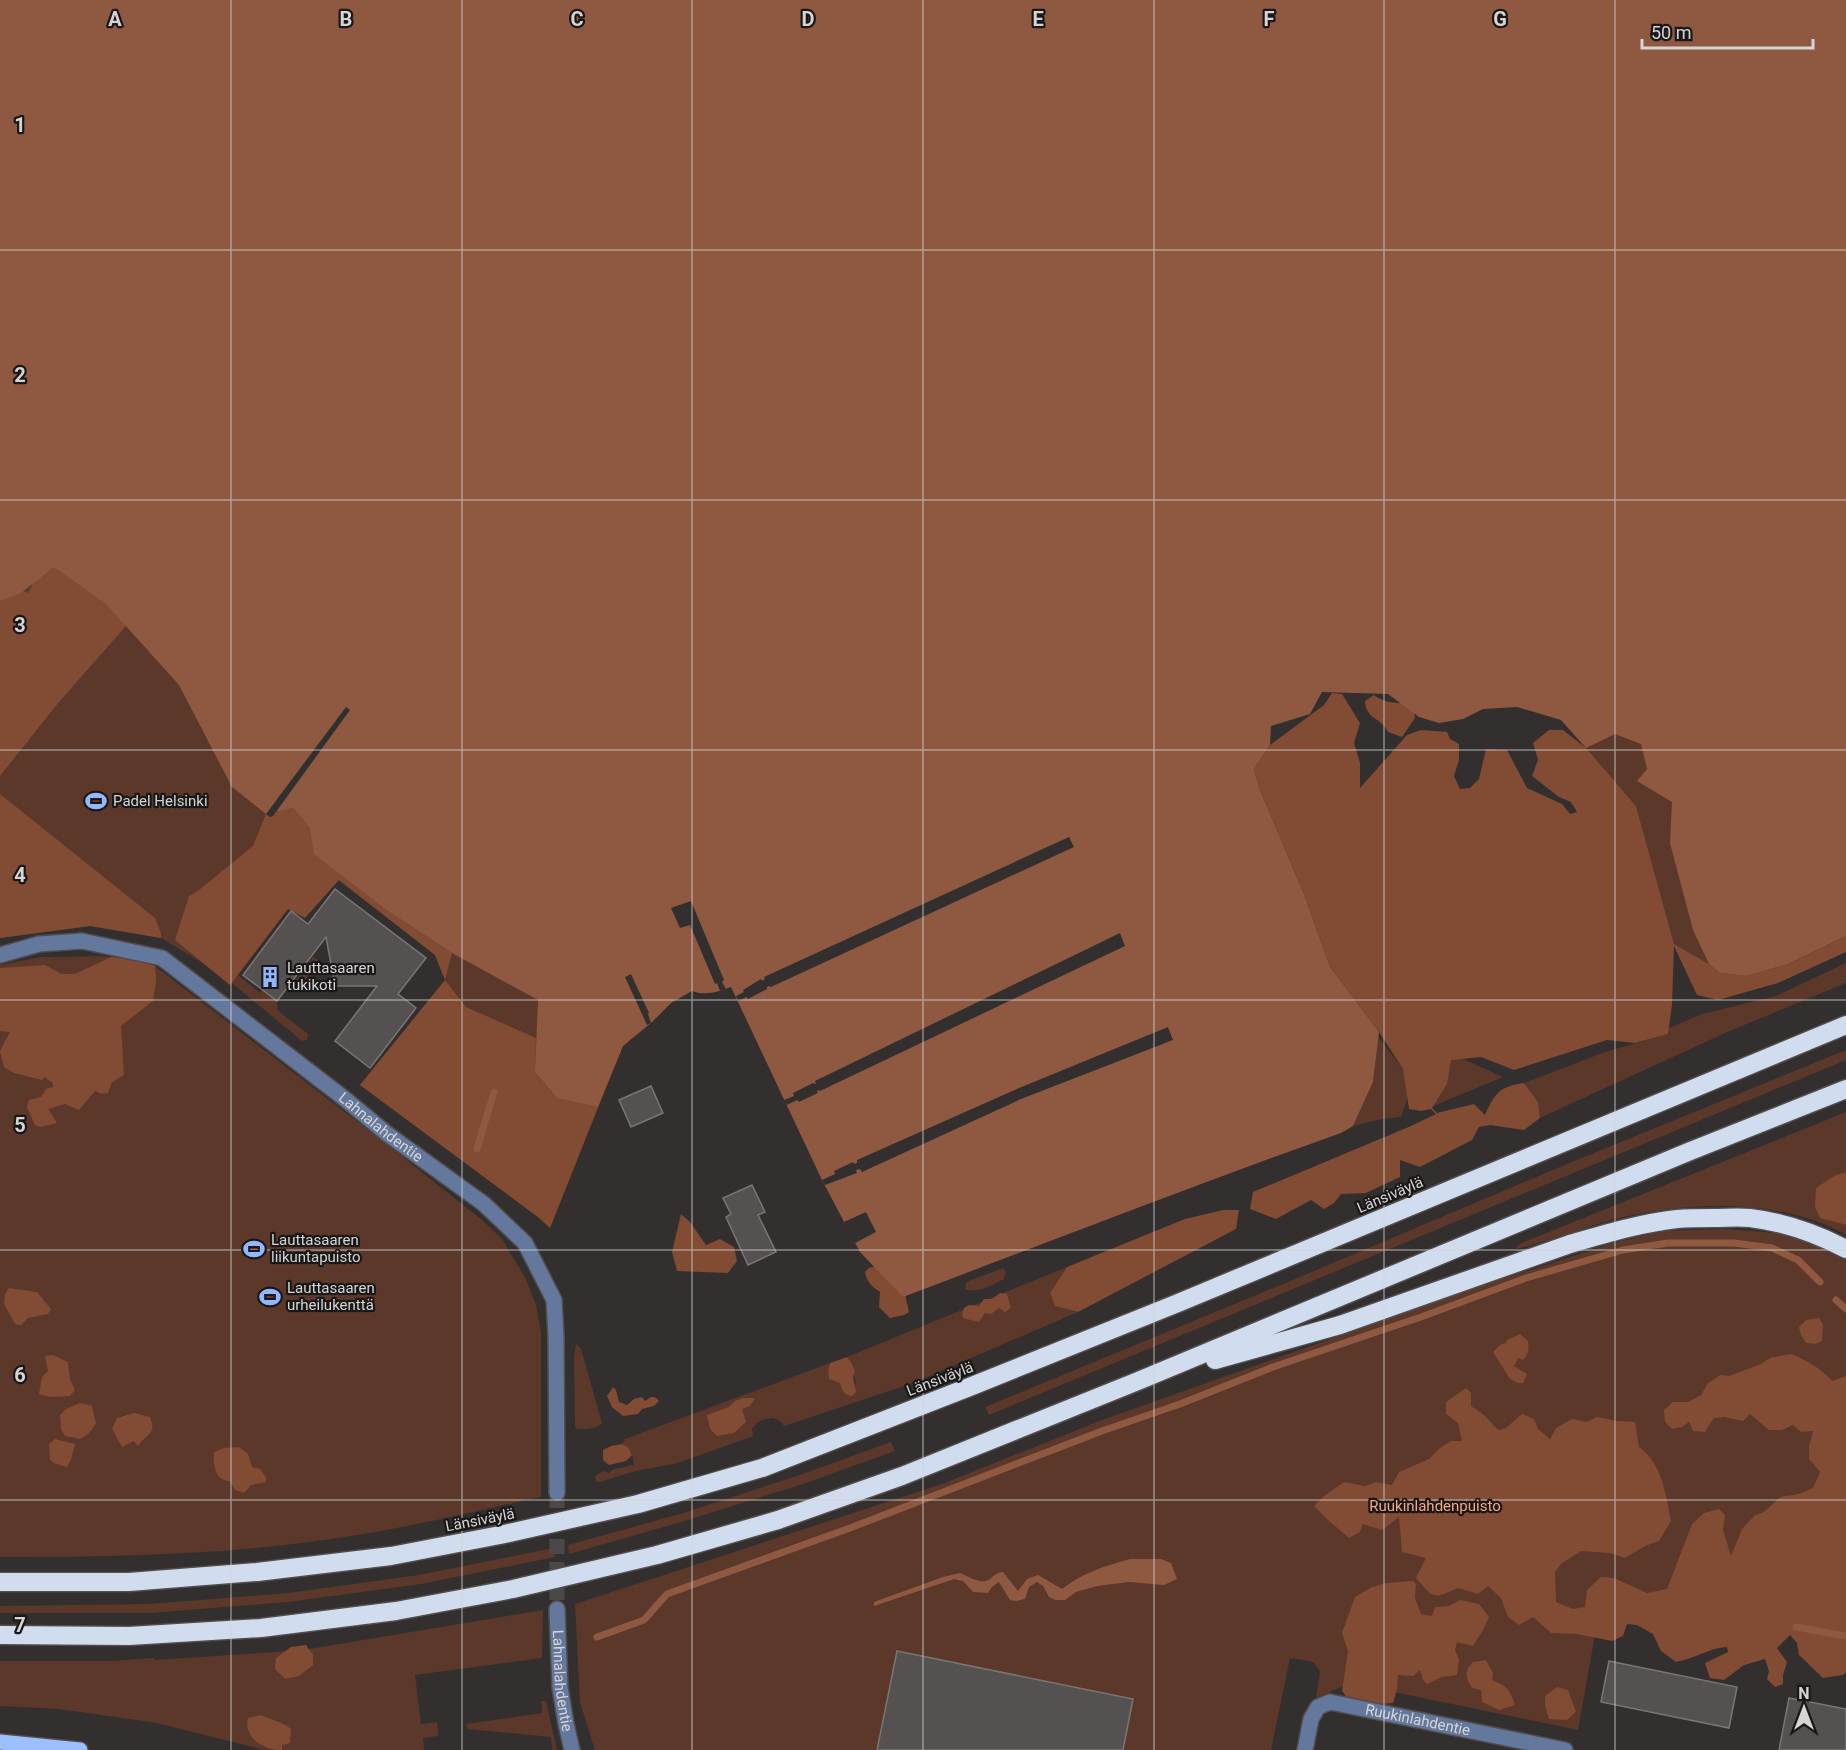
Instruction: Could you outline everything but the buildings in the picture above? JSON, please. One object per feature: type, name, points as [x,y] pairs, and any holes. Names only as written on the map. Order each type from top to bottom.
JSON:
[{"type":"highway","name":"Länsiväylä","points":[[0,1582],[129,1582],[257,1572],[391,1556],[500,1535],[638,1504],[762,1468],[1178,1303],[1846,1025]]},
{"type":"highway","points":[[0,1635],[129,1636],[261,1628],[396,1611],[513,1589],[657,1556],[777,1520],[902,1476],[1138,1382],[1688,1152],[1846,1089]]},
{"type":"highway","points":[[1138,1382],[1340,1325],[1570,1244],[1659,1222],[1679,1219],[1749,1218],[1773,1222],[1846,1249]]},
{"type":"main road","points":[[0,1742],[80,1750]]},
{"type":"street","name":"Lahnalahdentie","points":[[0,955],[39,944],[81,941],[162,958],[386,1133],[484,1204],[525,1243],[554,1300],[557,1493]]},
{"type":"street","name":"Lahnalahdentie","points":[[557,1609],[560,1687],[572,1750]]},
{"type":"street","name":"Ruukinlahdentie","points":[[1305,1750],[1311,1719],[1318,1707],[1330,1702],[1565,1750]]},
{"type":"green space","points":[[0,452],[623,1046],[550,1228],[360,1085],[445,980],[435,955],[338,880],[305,918],[288,909],[238,975],[260,993],[262,990],[277,1001],[277,1010],[308,1034],[307,1040],[302,1041],[232,983],[230,985],[201,962],[161,938],[90,926],[0,938]]},
{"type":"green space","points":[[58,561],[110,595],[126,626],[59,702],[0,776],[0,585],[4,584],[28,593],[42,566]]},
{"type":"green space","points":[[1332,693],[1342,694],[1360,723],[1354,743],[1360,763],[1360,788],[1407,735],[1421,730],[1447,732],[1450,739],[1459,744],[1459,760],[1454,776],[1460,789],[1470,788],[1479,779],[1486,749],[1507,750],[1527,788],[1562,804],[1570,814],[1577,812],[1571,802],[1559,797],[1532,776],[1538,760],[1533,743],[1549,730],[1563,730],[1586,748],[1636,806],[1674,944],[1720,973],[1747,976],[1788,964],[1846,936],[1846,952],[1778,983],[1718,1000],[1697,995],[1674,946],[1672,1005],[1668,1034],[1635,1043],[1607,1040],[1514,1070],[1481,1057],[1451,1060],[1447,1084],[1432,1108],[1437,1113],[1474,1104],[1485,1115],[1499,1092],[1524,1083],[1538,1102],[1540,1118],[1524,1130],[1490,1125],[1479,1127],[1472,1140],[1420,1167],[1400,1160],[1400,1177],[1366,1193],[1341,1194],[1334,1203],[1324,1209],[1311,1200],[1276,1219],[1250,1209],[1253,1192],[1436,1114],[1431,1109],[1421,1111],[1409,1109],[1403,1069],[1379,1032],[1330,967],[1304,894],[1260,790],[1254,769],[1270,745],[1324,705]]},
{"type":"green space","points":[[1374,695],[1387,701],[1413,703],[1415,718],[1402,737],[1388,732],[1368,712],[1365,701]]},
{"type":"green space","points":[[1602,696],[1846,936],[1720,973],[1709,964],[1674,945],[1636,806],[1561,720]]},
{"type":"green space","points":[[0,794],[155,918],[161,938],[90,926],[0,938]]},
{"type":"green space","points":[[293,808],[310,828],[315,854],[385,909],[452,953],[445,980],[435,955],[339,880],[305,918],[288,909],[230,985],[175,940],[189,896],[253,846],[266,814]]},
{"type":"green space","name":"Lauttasaaren liikuntapuisto","points":[[41,957],[114,957],[155,966],[389,1146],[482,1220],[502,1239],[526,1279],[536,1305],[541,1333],[541,1497],[345,1537],[259,1548],[173,1554],[0,1557],[0,965]]},
{"type":"green space","points":[[111,957],[140,961],[155,966],[153,1001],[121,1026],[124,1075],[112,1082],[108,1093],[102,1094],[95,1091],[79,1110],[65,1104],[48,1109],[57,1123],[41,1127],[35,1125],[27,1107],[29,1100],[41,1097],[46,1089],[53,1087],[53,1083],[44,1077],[42,1080],[14,1073],[4,1067],[0,1051],[10,1032],[0,1031],[0,968],[45,965],[62,974],[75,974]]},
{"type":"green space","points":[[313,957],[319,963],[297,991],[292,991],[291,987]]},
{"type":"green space","points":[[1846,963],[1846,983],[1725,1033],[1540,1118],[1538,1102],[1524,1083],[1605,1052],[1668,1034],[1669,1028],[1702,1014],[1776,996]]},
{"type":"green space","points":[[445,980],[466,1007],[536,1038],[535,1072],[556,1097],[598,1107],[550,1228],[360,1085]]},
{"type":"green space","points":[[1378,1037],[1404,1070],[1409,1094],[1401,1117],[1353,1126],[1373,1082]]},
{"type":"green space","points":[[1846,1050],[1846,1060],[989,1415],[985,1407],[1555,1169]]},
{"type":"green space","points":[[1450,1053],[1503,1077],[1431,1107]]},
{"type":"green space","points":[[1846,1112],[1846,1172],[1836,1175],[1820,1218],[1846,1225],[1846,1235],[1819,1222],[1759,1208],[1695,1207],[1633,1215],[1516,1249],[1519,1244]]},
{"type":"green space","points":[[1846,1172],[1846,1225],[1820,1218],[1815,1207],[1816,1188],[1836,1175]]},
{"type":"green space","points":[[1223,1210],[1239,1210],[1236,1229],[1078,1312],[1055,1306],[1050,1293],[1067,1267],[1185,1219]]},
{"type":"green space","points":[[681,1214],[690,1222],[706,1245],[720,1239],[734,1247],[737,1261],[728,1273],[677,1271],[672,1252]]},
{"type":"green space","name":"Ruukinlahdenpuisto","points":[[1725,1229],[1788,1235],[1818,1243],[1846,1258],[1846,1647],[1602,1596],[1578,1730],[1350,1683],[1316,1698],[1320,1671],[1313,1662],[1290,1658],[1271,1750],[595,1750],[580,1703],[575,1604],[942,1484],[1102,1420],[1466,1291],[1610,1244],[1662,1231]]},
{"type":"green space","points":[[879,1265],[905,1294],[909,1312],[904,1315],[890,1318],[879,1307],[880,1292],[870,1284],[865,1272]]},
{"type":"green space","points":[[1067,1267],[1050,1293],[1055,1306],[1078,1312],[913,1383],[784,1426],[777,1419],[768,1418],[755,1425],[752,1429],[753,1436],[678,1463],[596,1481],[595,1476],[603,1471],[609,1473],[617,1468],[634,1466],[631,1453],[622,1444],[625,1439],[830,1363],[828,1370],[856,1384],[851,1362],[847,1357]]},
{"type":"green space","points":[[1003,1268],[1006,1272],[1004,1279],[980,1290],[965,1289],[966,1282]]},
{"type":"green space","points":[[9,1288],[37,1292],[51,1309],[48,1314],[28,1318],[21,1325],[15,1324],[4,1304],[5,1294]]},
{"type":"green space","points":[[1000,1293],[1007,1294],[1011,1308],[1005,1312],[999,1308],[991,1314],[985,1313],[979,1322],[963,1318],[964,1308],[969,1305],[979,1306],[984,1299],[992,1299]]},
{"type":"green space","points":[[1819,1318],[1823,1325],[1822,1341],[1816,1344],[1806,1343],[1799,1327],[1806,1320]]},
{"type":"green space","points":[[1520,1334],[1528,1341],[1528,1351],[1523,1360],[1518,1358],[1514,1366],[1527,1374],[1523,1383],[1510,1379],[1493,1352],[1507,1340]]},
{"type":"green space","points":[[576,1344],[581,1349],[602,1423],[590,1429],[577,1429],[575,1426],[574,1358]]},
{"type":"green space","points":[[1791,1354],[1813,1365],[1832,1381],[1846,1376],[1846,1672],[1843,1675],[1823,1678],[1799,1655],[1797,1643],[1790,1635],[1777,1648],[1787,1662],[1783,1684],[1775,1687],[1767,1679],[1769,1671],[1765,1659],[1744,1665],[1724,1680],[1710,1678],[1705,1663],[1728,1652],[1727,1647],[1676,1662],[1661,1651],[1653,1634],[1637,1625],[1627,1624],[1623,1636],[1612,1641],[1577,1634],[1551,1633],[1533,1617],[1519,1625],[1508,1617],[1501,1598],[1488,1586],[1478,1594],[1458,1588],[1434,1595],[1427,1590],[1416,1578],[1426,1558],[1402,1552],[1399,1517],[1382,1530],[1363,1524],[1360,1532],[1349,1538],[1314,1506],[1344,1482],[1365,1486],[1376,1482],[1392,1485],[1399,1472],[1429,1459],[1451,1441],[1462,1441],[1458,1423],[1446,1414],[1446,1402],[1466,1388],[1471,1393],[1471,1406],[1484,1415],[1498,1430],[1506,1428],[1522,1414],[1534,1419],[1538,1429],[1550,1439],[1556,1428],[1572,1419],[1587,1422],[1597,1417],[1635,1422],[1639,1447],[1653,1462],[1662,1480],[1671,1521],[1659,1541],[1625,1558],[1610,1553],[1581,1551],[1562,1563],[1555,1572],[1556,1602],[1573,1609],[1585,1607],[1587,1590],[1601,1577],[1614,1578],[1647,1593],[1667,1589],[1692,1524],[1704,1513],[1719,1509],[1725,1515],[1723,1530],[1731,1556],[1742,1529],[1755,1515],[1764,1512],[1780,1497],[1799,1494],[1813,1488],[1820,1472],[1809,1459],[1809,1446],[1813,1431],[1801,1432],[1793,1425],[1782,1430],[1769,1430],[1750,1414],[1743,1421],[1724,1417],[1714,1418],[1705,1432],[1693,1431],[1689,1422],[1682,1427],[1672,1429],[1665,1422],[1664,1410],[1673,1402],[1688,1402],[1701,1395],[1708,1383],[1721,1375],[1729,1376],[1761,1364],[1770,1358]]},
{"type":"green space","points":[[53,1355],[68,1362],[70,1379],[75,1390],[70,1396],[50,1397],[39,1394],[42,1377],[48,1371],[45,1356]]},
{"type":"green space","points":[[847,1357],[855,1371],[853,1377],[856,1392],[852,1396],[844,1392],[840,1383],[829,1379],[830,1363]]},
{"type":"green space","points":[[613,1387],[619,1402],[627,1405],[634,1399],[642,1397],[645,1401],[655,1397],[659,1401],[654,1406],[642,1409],[638,1414],[623,1416],[612,1407],[607,1396]]},
{"type":"green space","points":[[755,1398],[750,1406],[742,1409],[746,1422],[734,1433],[717,1436],[710,1429],[707,1415],[729,1407],[735,1401]]},
{"type":"green space","points":[[80,1403],[92,1406],[96,1424],[88,1434],[80,1439],[65,1436],[61,1429],[60,1415],[66,1409]]},
{"type":"green space","points":[[134,1413],[150,1417],[152,1431],[138,1446],[134,1441],[122,1447],[112,1429],[117,1418]]},
{"type":"green space","points":[[55,1439],[75,1444],[67,1467],[50,1460],[49,1444]]},
{"type":"green space","points":[[891,1442],[895,1451],[800,1485],[569,1554],[568,1545],[680,1514],[797,1476]]},
{"type":"green space","points":[[622,1444],[628,1447],[632,1455],[626,1461],[609,1465],[603,1460],[603,1450]]},
{"type":"green space","points":[[239,1447],[248,1454],[252,1467],[260,1469],[266,1477],[266,1482],[251,1485],[244,1493],[235,1490],[230,1481],[218,1475],[214,1462],[214,1452],[224,1448]]},
{"type":"green space","points":[[554,1548],[555,1557],[421,1584],[288,1602],[150,1613],[0,1613],[0,1606],[150,1604],[288,1593],[419,1575]]},
{"type":"green space","points":[[1413,1581],[1416,1584],[1415,1598],[1421,1614],[1432,1616],[1435,1607],[1449,1606],[1460,1600],[1479,1604],[1489,1617],[1483,1630],[1473,1646],[1457,1642],[1455,1650],[1459,1660],[1457,1675],[1442,1677],[1427,1684],[1420,1670],[1413,1676],[1398,1675],[1393,1703],[1367,1706],[1352,1703],[1342,1691],[1348,1651],[1342,1633],[1355,1597],[1372,1587],[1386,1583]]},
{"type":"green space","points":[[543,1610],[542,1658],[415,1675],[421,1724],[437,1722],[438,1736],[423,1738],[424,1750],[265,1750],[157,1723],[59,1709],[0,1706],[0,1661],[112,1661],[153,1658],[155,1660],[303,1650]]},
{"type":"green space","points":[[306,1645],[313,1655],[313,1665],[299,1676],[285,1679],[275,1669],[276,1658],[291,1647]]},
{"type":"green space","points":[[1486,1660],[1493,1673],[1492,1680],[1507,1689],[1515,1705],[1499,1710],[1482,1702],[1481,1690],[1472,1688],[1467,1677],[1468,1668],[1473,1662]]},
{"type":"green space","points":[[1557,1687],[1568,1690],[1576,1712],[1567,1720],[1549,1719],[1545,1696]]},
{"type":"green space","points":[[541,1701],[546,1701],[557,1750],[552,1750],[551,1737],[468,1729],[466,1724],[542,1713]]},
{"type":"green space","points":[[261,1715],[291,1729],[290,1743],[282,1745],[282,1750],[268,1748],[256,1742],[252,1737],[247,1725],[248,1718]]},
{"type":"shaded area","points":[[0,0],[1846,0],[1846,936],[1788,964],[1747,976],[1720,973],[1709,964],[1693,930],[1670,843],[1672,802],[1637,781],[1647,769],[1641,744],[1615,734],[1586,748],[1561,720],[1517,707],[1483,709],[1463,719],[1439,723],[1419,717],[1388,694],[1322,692],[1310,714],[1271,726],[1270,745],[1254,769],[1260,790],[1304,894],[1330,967],[1379,1032],[1373,1082],[1353,1126],[1341,1133],[903,1297],[860,1252],[822,1180],[731,987],[712,993],[692,991],[671,1003],[623,1046],[598,1107],[557,1098],[535,1072],[538,1000],[452,953],[385,909],[314,854],[310,828],[293,808],[266,814],[232,787],[179,685],[106,604],[54,567],[21,593],[0,601]]},
{"type":"shaded area","points":[[1130,1559],[1161,1559],[1171,1563],[1177,1579],[1164,1585],[1129,1582],[1097,1586],[1076,1592],[1065,1600],[1055,1600],[1049,1597],[1043,1586],[1037,1582],[1029,1587],[1025,1599],[1016,1601],[1010,1600],[999,1582],[988,1593],[973,1592],[963,1581],[954,1579],[874,1606],[874,1602],[960,1573],[975,1580],[986,1581],[1003,1572],[1018,1591],[1027,1579],[1038,1575],[1062,1589],[1086,1574]]},
{"type":"pier","points":[[346,707],[350,710],[273,816],[270,817],[266,814]]},
{"type":"pier","points":[[1069,837],[1074,847],[769,986],[748,999],[747,997],[738,1001],[736,996],[761,979],[762,981],[765,979],[764,977]]},
{"type":"pier","points":[[691,901],[726,989],[720,991],[717,983],[715,984],[690,925],[680,928],[671,908]]},
{"type":"pier","points":[[1120,933],[1125,946],[819,1090],[818,1093],[799,1102],[797,1100],[787,1105],[784,1100],[813,1083],[816,1084],[815,1081]]},
{"type":"pier","points":[[631,974],[649,1013],[651,1023],[647,1025],[625,977]]},
{"type":"pier","points":[[1168,1027],[1173,1040],[1021,1099],[862,1172],[860,1169],[856,1170],[857,1173],[825,1185],[822,1180],[835,1174],[834,1171],[853,1162],[857,1163],[857,1160],[1019,1088]]},
{"type":"pier","points":[[866,1212],[876,1232],[855,1243],[844,1222]]},
{"type":"waterway","points":[[477,1149],[494,1092]]},
{"type":"waterway","points":[[597,1637],[644,1620],[667,1594],[850,1528],[1273,1367],[1421,1317],[1526,1278],[1623,1250],[1668,1243],[1734,1243],[1772,1248],[1798,1260],[1820,1282]]},
{"type":"waterway","points":[[1836,1300],[1846,1309]]},
{"type":"waterway","points":[[1796,1627],[1846,1636]]},
{"type":"tunnel","points":[[557,1493],[557,1609]]},
{"type":"place","name":"Padel Helsinki","points":[[96,801]]},
{"type":"place","name":"Lauttasaaren tukikoti","points":[[270,977]]},
{"type":"place","name":"Lauttasaaren liikuntapuisto","points":[[254,1249]]},
{"type":"place","name":"Lauttasaaren urheilukenttä","points":[[270,1297]]}]
